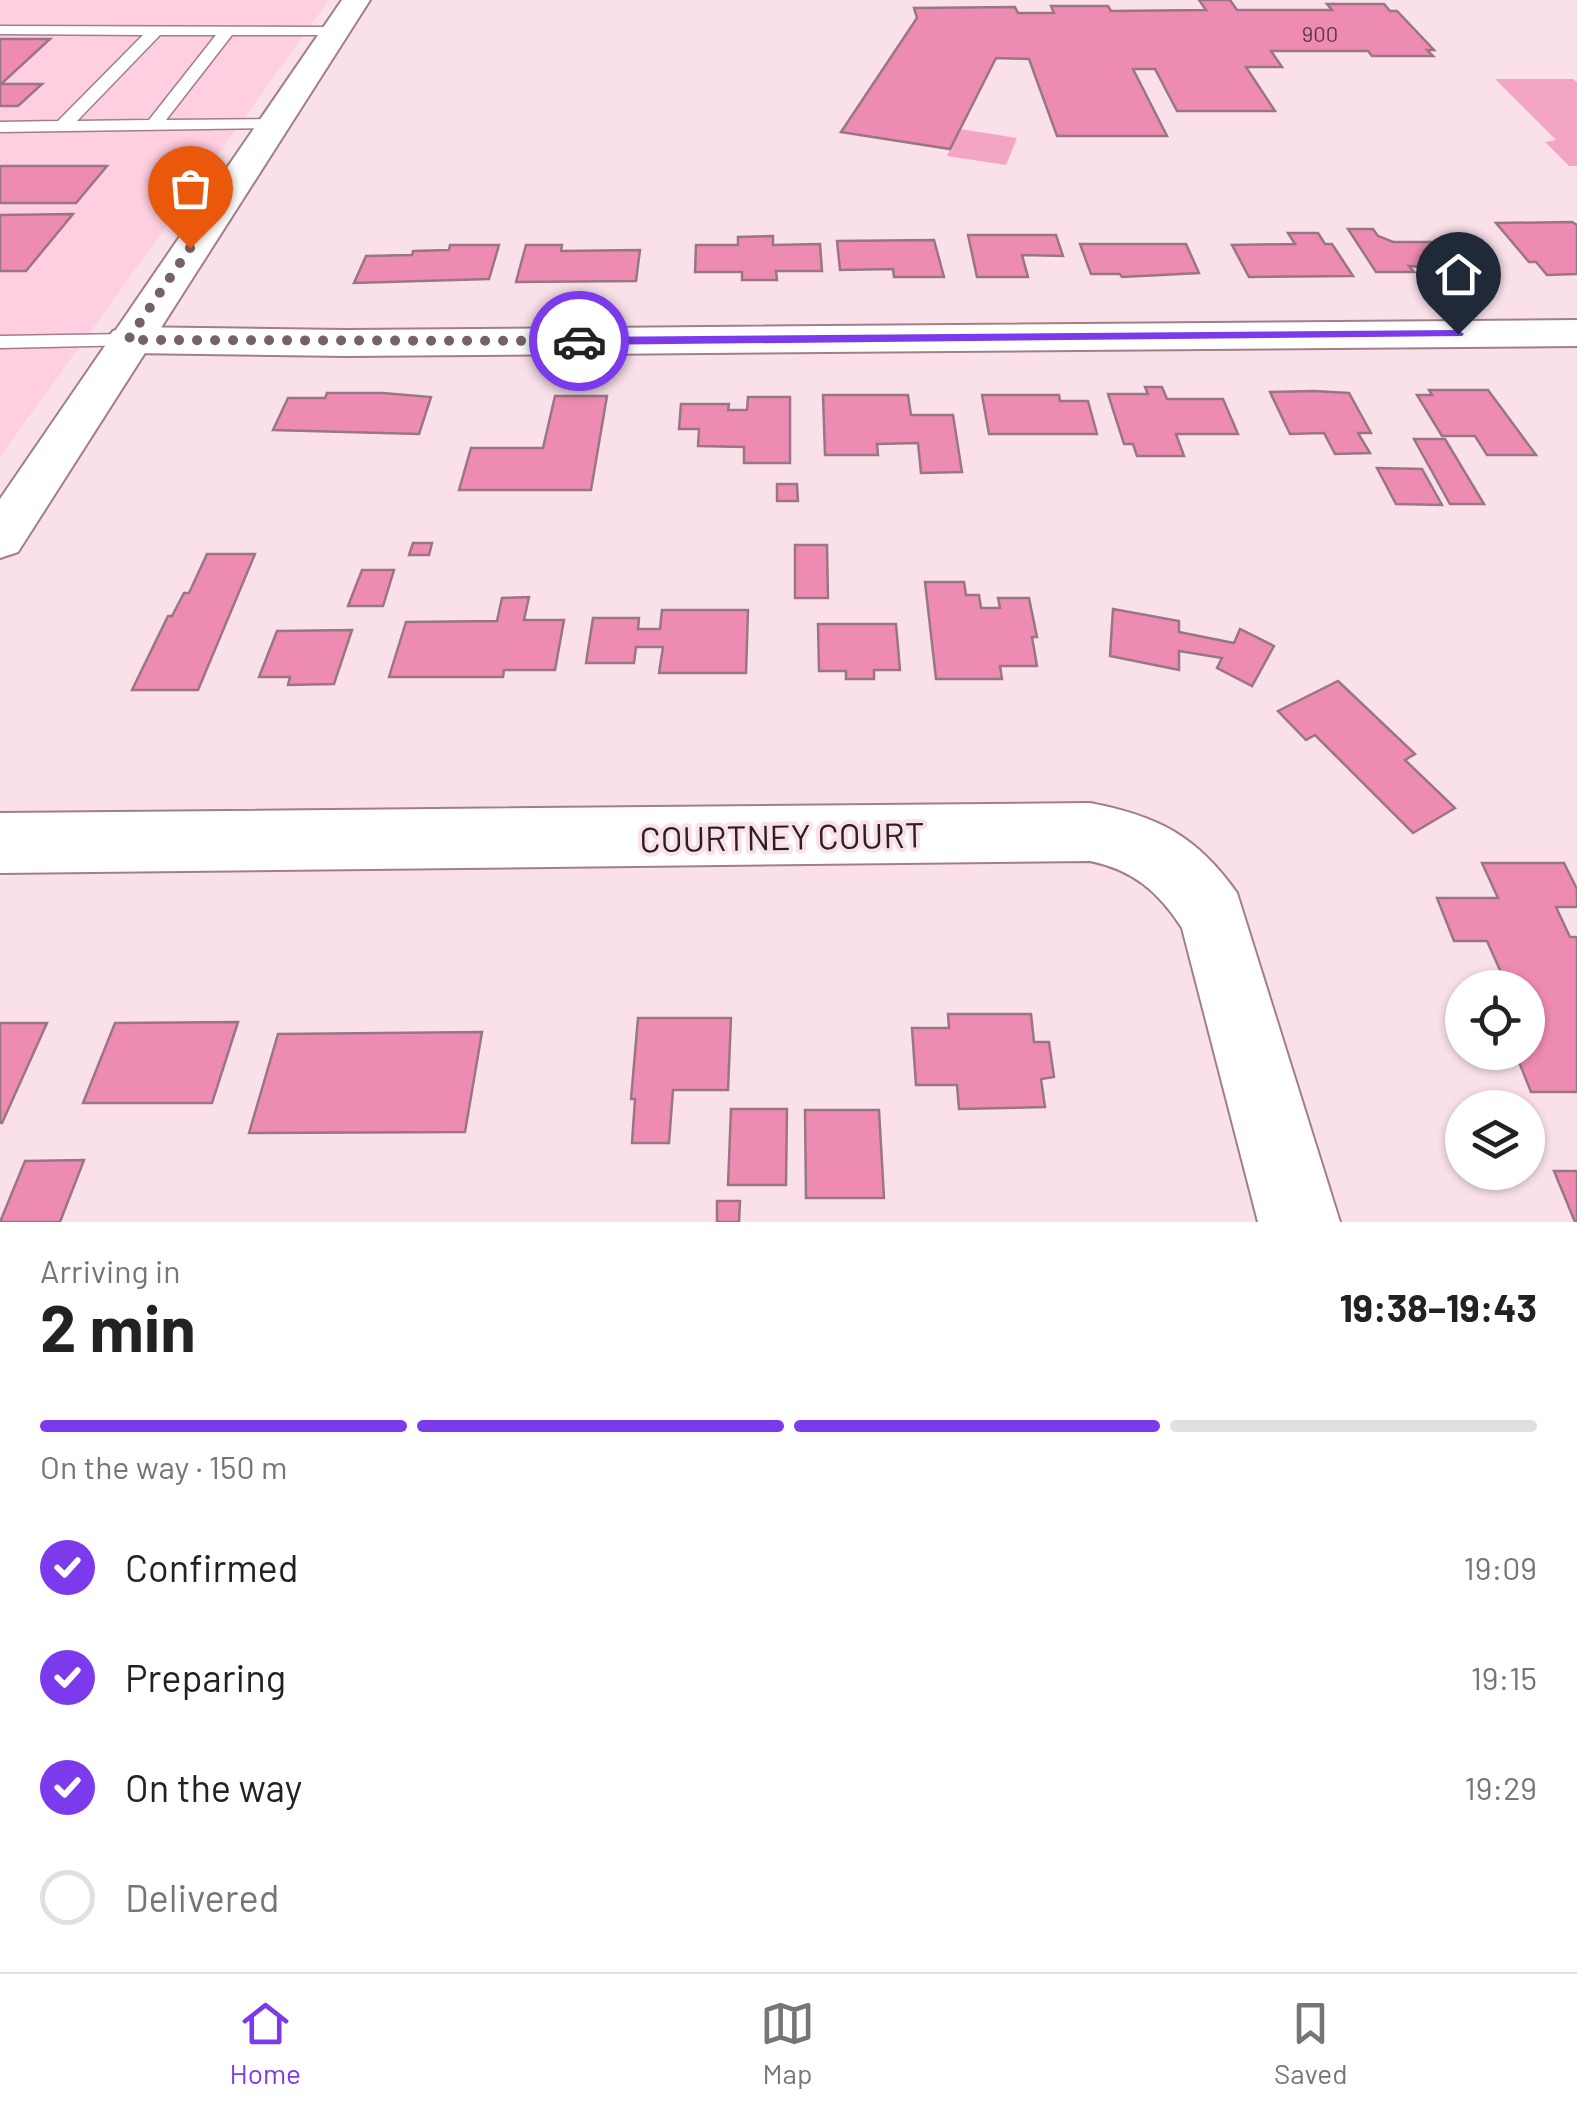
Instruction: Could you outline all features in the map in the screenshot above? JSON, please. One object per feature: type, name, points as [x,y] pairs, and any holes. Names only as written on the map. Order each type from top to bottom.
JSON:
[{"type":"street","points":[[0,539],[356,0]]},
{"type":"street","points":[[128,340],[346,343],[1577,332]]},
{"type":"street","name":"COURTNEY COURT","points":[[0,843],[1090,832],[1132,839],[1162,855],[1188,878],[1213,916],[1298,1222]]},
{"type":"lane","points":[[0,30],[336,30]]},
{"type":"lane","points":[[62,127],[156,30]]},
{"type":"lane","points":[[154,126],[228,30]]},
{"type":"lane","points":[[0,128],[273,124]]},
{"type":"lane","points":[[0,342],[128,340]]},
{"type":"shaded area","points":[[0,0],[329,0],[0,457]]},
{"type":"shaded area","points":[[1495,79],[1577,82],[1577,166],[1569,166],[1545,142],[1556,140]]},
{"type":"shaded area","points":[[960,129],[1017,138],[1006,165],[947,156]]},
{"type":"building","points":[[1199,0],[1230,0],[1237,10],[1332,10],[1327,4],[1384,4],[1390,11],[1397,11],[1434,50],[1427,50],[1433,56],[1271,51],[1282,67],[1246,67],[1275,111],[1177,111],[1155,69],[1133,69],[1167,136],[1057,136],[1029,59],[996,58],[950,149],[841,132],[917,18],[914,8],[1015,7],[1018,13],[1054,13],[1051,6],[1108,6],[1111,11],[1206,10]]},
{"type":"building","points":[[0,39],[50,39],[1,84],[42,84],[18,106],[0,106]]},
{"type":"building","points":[[0,166],[107,166],[76,203],[0,203]]},
{"type":"building","points":[[73,214],[26,271],[0,271],[0,215]]},
{"type":"building","points":[[1496,223],[1577,225],[1577,274],[1547,275],[1536,262],[1529,262]]},
{"type":"building","points":[[1348,229],[1373,229],[1378,236],[1393,242],[1462,242],[1480,265],[1467,265],[1472,271],[1409,266],[1414,272],[1376,272]]},
{"type":"building","points":[[1288,233],[1318,233],[1325,244],[1332,244],[1353,276],[1249,277],[1232,245],[1295,244]]},
{"type":"building","points":[[968,235],[1056,235],[1063,256],[1022,255],[1028,277],[977,277]]},
{"type":"building","points":[[773,236],[773,245],[820,244],[822,271],[776,271],[777,280],[742,280],[742,272],[695,272],[696,245],[738,245],[738,237]]},
{"type":"building","points":[[934,240],[944,277],[894,277],[893,269],[840,270],[837,241]]},
{"type":"building","points":[[1080,244],[1186,244],[1199,273],[1122,277],[1091,274]]},
{"type":"building","points":[[450,245],[499,245],[489,279],[354,283],[366,256],[412,255],[413,251],[449,250]]},
{"type":"building","points":[[526,245],[562,245],[561,251],[640,250],[636,281],[516,282]]},
{"type":"building","points":[[1145,387],[1162,387],[1167,399],[1223,399],[1238,434],[1176,434],[1184,456],[1137,456],[1133,444],[1124,444],[1108,394],[1148,394]]},
{"type":"building","points":[[1429,390],[1488,390],[1536,455],[1487,455],[1475,436],[1442,436],[1417,395],[1432,395]]},
{"type":"building","points":[[1270,392],[1349,393],[1371,433],[1358,433],[1370,453],[1335,454],[1324,433],[1290,434]]},
{"type":"building","points":[[327,393],[431,397],[419,434],[273,430],[288,398],[325,398]]},
{"type":"building","points":[[823,395],[908,395],[911,415],[953,415],[962,472],[921,473],[918,443],[877,444],[878,455],[825,455]]},
{"type":"building","points":[[982,395],[1059,395],[1060,401],[1088,401],[1097,434],[989,434]]},
{"type":"building","points":[[555,396],[607,396],[591,490],[459,490],[471,448],[543,448]]},
{"type":"building","points":[[748,397],[790,397],[790,463],[744,463],[744,447],[698,446],[699,429],[679,429],[681,404],[729,404],[728,410],[747,410]]},
{"type":"building","points":[[1414,439],[1445,439],[1484,504],[1450,504]]},
{"type":"building","points":[[1377,468],[1422,469],[1442,505],[1396,504]]},
{"type":"building","points":[[777,484],[797,484],[798,501],[777,501]]},
{"type":"building","points":[[413,543],[432,543],[429,555],[409,555]]},
{"type":"building","points":[[795,545],[827,545],[828,598],[795,598]]},
{"type":"building","points":[[207,554],[255,554],[198,690],[132,690],[168,616],[172,616],[184,593],[189,593]]},
{"type":"building","points":[[362,570],[394,570],[383,606],[348,606]]},
{"type":"building","points":[[925,582],[964,582],[966,595],[979,595],[981,608],[1000,608],[998,598],[1029,598],[1037,637],[1032,637],[1037,666],[1000,666],[1002,679],[936,679]]},
{"type":"building","points":[[529,597],[524,620],[564,620],[555,670],[504,670],[503,677],[389,677],[406,622],[497,621],[502,598]]},
{"type":"building","points":[[1113,609],[1179,621],[1179,632],[1234,643],[1240,629],[1274,646],[1252,686],[1217,668],[1222,658],[1179,651],[1179,670],[1110,656]]},
{"type":"building","points":[[662,610],[748,610],[746,673],[659,673],[663,647],[636,647],[634,663],[586,663],[593,618],[639,618],[638,629],[660,629]]},
{"type":"building","points":[[818,624],[896,624],[900,670],[874,670],[874,679],[846,679],[846,671],[819,671]]},
{"type":"building","points":[[352,630],[334,684],[288,685],[290,677],[259,677],[277,631]]},
{"type":"building","points":[[1338,681],[1415,754],[1405,760],[1455,808],[1413,833],[1315,735],[1306,740],[1278,711]]},
{"type":"building","points":[[1482,863],[1564,863],[1577,889],[1577,907],[1556,907],[1570,937],[1577,937],[1577,1092],[1530,1090],[1522,1070],[1545,1070],[1545,970],[1500,970],[1487,941],[1454,941],[1437,898],[1498,898]]},
{"type":"building","points":[[948,1014],[1031,1014],[1034,1042],[1049,1042],[1054,1077],[1041,1079],[1045,1107],[959,1109],[957,1085],[916,1085],[912,1028],[949,1028]]},
{"type":"building","points":[[638,1018],[731,1018],[728,1090],[673,1090],[669,1143],[632,1143],[635,1099],[631,1099]]},
{"type":"building","points":[[238,1022],[212,1103],[83,1103],[115,1023]]},
{"type":"building","points":[[0,1023],[47,1023],[2,1123],[0,1123]]},
{"type":"building","points":[[482,1032],[465,1132],[249,1133],[278,1034]]},
{"type":"building","points":[[731,1109],[787,1109],[786,1185],[728,1185]]},
{"type":"building","points":[[805,1110],[879,1110],[884,1198],[806,1198]]},
{"type":"building","points":[[84,1160],[60,1222],[0,1222],[25,1161]]},
{"type":"building","points":[[1554,1171],[1577,1171],[1577,1222],[1575,1222]]},
{"type":"building","points":[[717,1201],[740,1201],[739,1222],[717,1222]]},
{"type":"way so far","points":[[190,248],[128,340],[579,341]]},
{"type":"route","points":[[579,341],[1458,334]]}]
